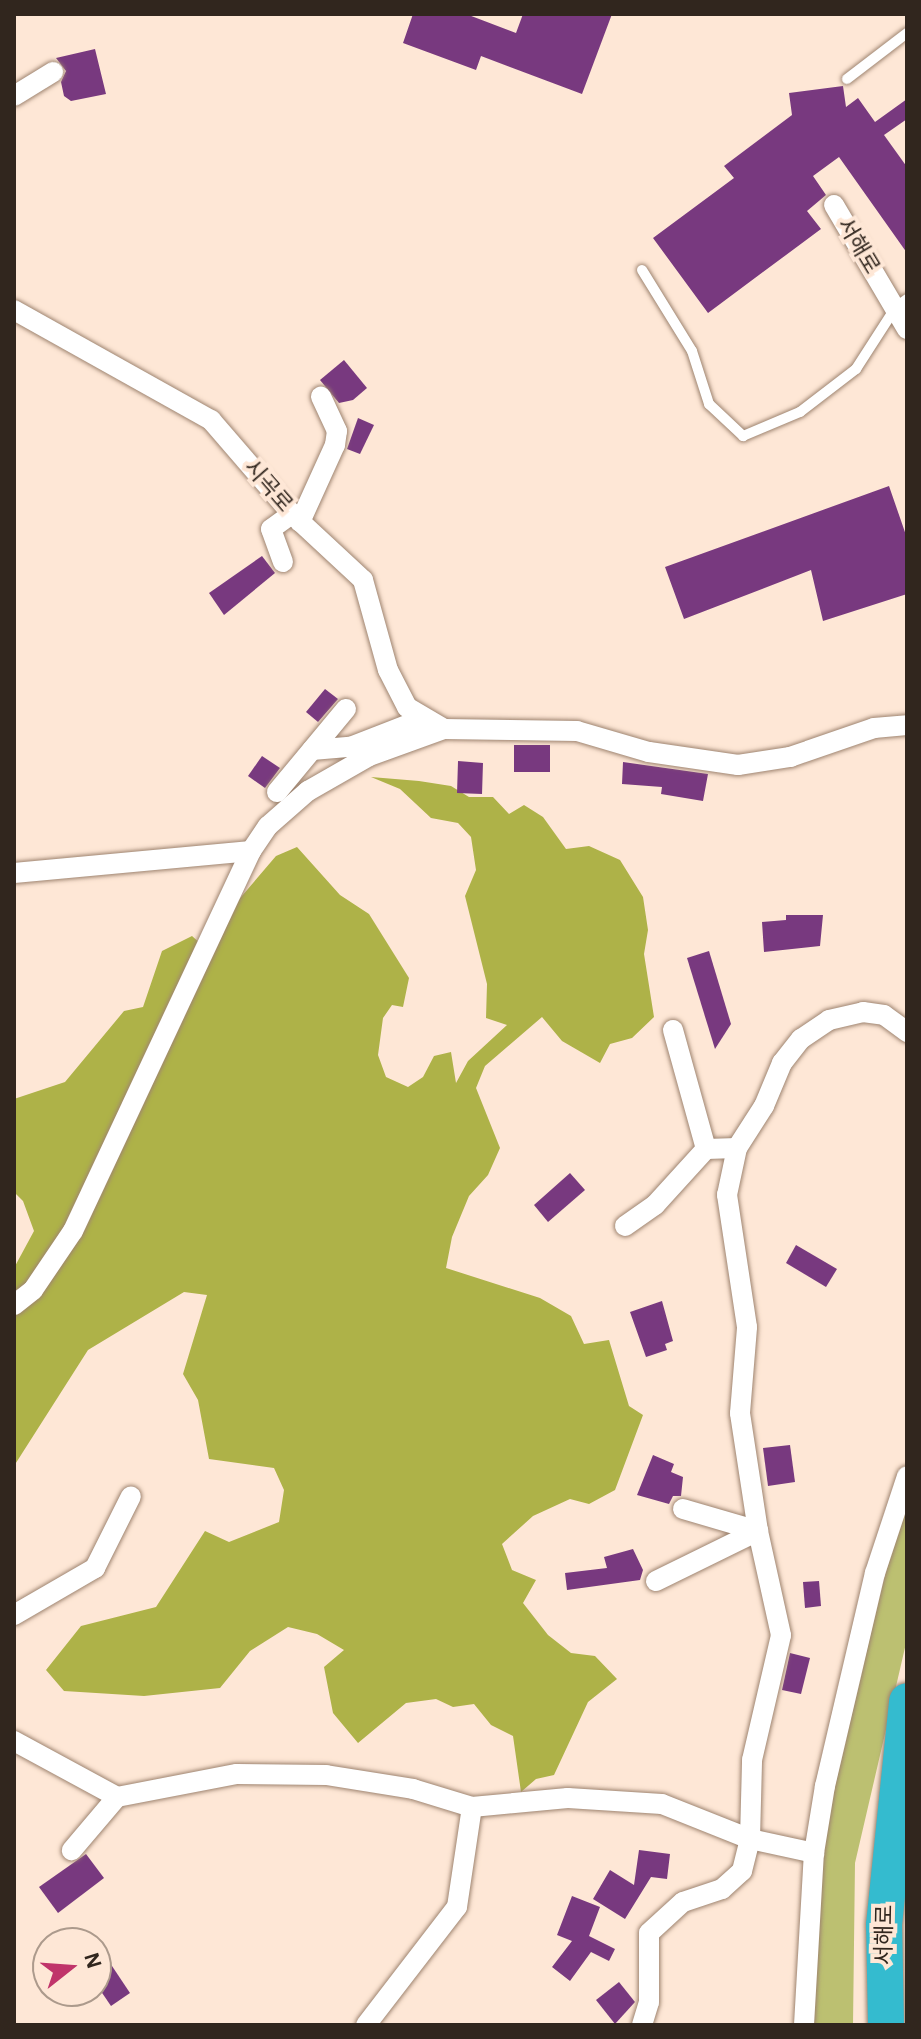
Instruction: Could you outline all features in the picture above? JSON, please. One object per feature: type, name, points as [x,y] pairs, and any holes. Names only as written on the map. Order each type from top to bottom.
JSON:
[{"type":"highway","name":"서해로","points":[[886,2025],[907,1701]]},
{"type":"highway","name":"서해로","points":[[897,1873],[907,1968]]},
{"type":"highway","points":[[872,2025],[897,1873]]},
{"type":"street","points":[[14,96],[53,72]]},
{"type":"street","name":"서해로","points":[[834,205],[901,303],[907,329]]},
{"type":"street","name":"시곡로","points":[[14,310],[211,420],[296,518],[363,580],[388,670],[407,707],[444,729]]},
{"type":"street","points":[[283,562],[271,529],[296,518],[335,445],[337,431],[321,397]]},
{"type":"street","points":[[277,792],[346,709]]},
{"type":"street","points":[[312,750],[350,747],[425,718]]},
{"type":"street","points":[[14,1305],[33,1290],[73,1231],[251,851],[268,826],[308,791],[369,756],[444,729],[577,731],[649,752],[738,765],[790,757],[874,728],[907,725]]},
{"type":"street","points":[[14,873],[251,851]]},
{"type":"street","points":[[642,2025],[649,2002],[649,1933],[683,1902],[722,1889],[742,1871],[750,1839],[752,1760],[781,1635],[758,1531],[740,1413],[747,1327],[744,1291],[727,1195],[737,1148],[764,1106],[782,1063],[801,1039],[829,1020],[874,1014],[907,1032]]},
{"type":"street","points":[[673,1030],[706,1149]]},
{"type":"street","points":[[625,1226],[655,1205],[706,1149],[737,1148]]},
{"type":"street","points":[[804,2025],[814,1853],[875,1573],[907,1476]]},
{"type":"street","points":[[14,1615],[95,1568],[131,1496]]},
{"type":"street","points":[[683,1509],[758,1531]]},
{"type":"street","points":[[656,1581],[758,1531]]},
{"type":"street","points":[[14,1741],[117,1797]]},
{"type":"street","points":[[72,1850],[117,1797],[237,1774],[326,1775],[413,1789],[472,1807],[568,1798],[662,1804],[750,1839],[814,1853]]},
{"type":"street","points":[[366,2025],[457,1907],[472,1807]]},
{"type":"lane","points":[[847,79],[907,33]]},
{"type":"lane","points":[[642,270],[692,351],[709,404],[743,436],[800,412],[856,369],[901,303]]},
{"type":"green space","points":[[907,1494],[907,1639],[855,1863],[853,2025],[811,2025],[817,1868],[846,1721]]},
{"type":"shaded area","points":[[371,777],[451,786],[469,797],[493,797],[509,814],[524,805],[543,817],[566,849],[589,846],[620,860],[643,897],[648,930],[644,954],[654,1017],[632,1038],[610,1044],[600,1063],[562,1041],[542,1017],[485,1066],[476,1088],[500,1148],[488,1175],[469,1196],[452,1237],[446,1268],[540,1298],[571,1316],[584,1344],[609,1340],[629,1406],[643,1415],[615,1490],[589,1504],[570,1499],[533,1516],[502,1544],[512,1570],[536,1580],[523,1603],[548,1635],[571,1653],[595,1656],[617,1679],[588,1702],[554,1775],[536,1779],[521,1792],[513,1736],[491,1725],[474,1704],[453,1707],[436,1699],[406,1703],[358,1743],[333,1713],[324,1667],[344,1650],[317,1634],[288,1627],[250,1651],[220,1688],[144,1696],[64,1691],[46,1670],[81,1626],[156,1607],[205,1531],[229,1542],[279,1522],[284,1490],[274,1468],[209,1459],[198,1400],[183,1374],[207,1295],[184,1292],[88,1350],[14,1466],[14,1268],[34,1231],[23,1201],[14,1192],[14,1099],[65,1082],[124,1011],[143,1007],[162,951],[192,936],[201,944],[276,856],[297,847],[340,895],[369,914],[409,978],[403,1007],[392,1005],[383,1018],[378,1055],[386,1077],[408,1087],[423,1077],[434,1056],[451,1052],[456,1083],[468,1061],[507,1025],[486,1018],[487,984],[465,896],[476,870],[471,837],[458,823],[431,818],[400,789]]},
{"type":"building","points":[[413,14],[466,14],[516,33],[523,14],[612,14],[582,94],[481,56],[476,70],[403,43]]},
{"type":"building","points":[[95,49],[106,94],[71,101],[64,96],[61,82],[66,71],[56,58]]},
{"type":"building","points":[[843,86],[846,107],[858,98],[875,122],[907,99],[907,119],[884,135],[907,167],[907,253],[839,157],[813,176],[826,195],[807,211],[821,229],[708,313],[653,238],[734,178],[724,166],[792,115],[789,93]]},
{"type":"building","points":[[344,360],[367,388],[353,400],[339,403],[320,380]]},
{"type":"building","points":[[358,418],[374,425],[360,454],[347,449]]},
{"type":"building","points":[[889,486],[907,538],[907,594],[823,621],[811,570],[684,619],[665,567]]},
{"type":"building","points":[[262,556],[275,573],[224,615],[209,593]]},
{"type":"building","points":[[325,689],[338,699],[318,722],[306,712]]},
{"type":"building","points":[[514,745],[550,745],[550,772],[514,772]]},
{"type":"building","points":[[262,756],[280,768],[265,788],[248,776]]},
{"type":"building","points":[[458,761],[483,763],[482,794],[457,793]]},
{"type":"building","points":[[623,762],[708,774],[703,801],[661,794],[662,787],[622,784]]},
{"type":"building","points":[[786,915],[823,915],[820,946],[764,952],[762,922],[786,920]]},
{"type":"building","points":[[709,951],[731,1024],[715,1049],[687,958]]},
{"type":"building","points":[[570,1173],[585,1190],[548,1222],[534,1205]]},
{"type":"building","points":[[796,1245],[837,1269],[826,1287],[786,1263]]},
{"type":"building","points":[[662,1301],[673,1341],[665,1344],[667,1350],[646,1357],[630,1312]]},
{"type":"building","points":[[790,1445],[795,1482],[768,1486],[763,1448]]},
{"type":"building","points":[[653,1455],[674,1464],[671,1472],[683,1477],[681,1496],[673,1496],[669,1504],[637,1495]]},
{"type":"building","points":[[633,1549],[643,1570],[640,1580],[567,1590],[565,1573],[607,1568],[604,1557]]},
{"type":"building","points":[[819,1581],[821,1606],[805,1608],[803,1582]]},
{"type":"building","points":[[790,1653],[810,1658],[801,1694],[782,1690]]},
{"type":"building","points":[[639,1850],[670,1854],[667,1879],[651,1877],[625,1919],[593,1899],[610,1870],[634,1885]]},
{"type":"building","points":[[86,1854],[104,1878],[58,1913],[39,1887]]},
{"type":"building","points":[[572,1896],[600,1907],[589,1936],[615,1949],[609,1961],[591,1952],[570,1981],[552,1967],[572,1941],[557,1935]]},
{"type":"building","points":[[112,1966],[130,1993],[112,2005]]},
{"type":"building","points":[[619,1982],[635,2002],[615,2024],[596,2000]]}]
